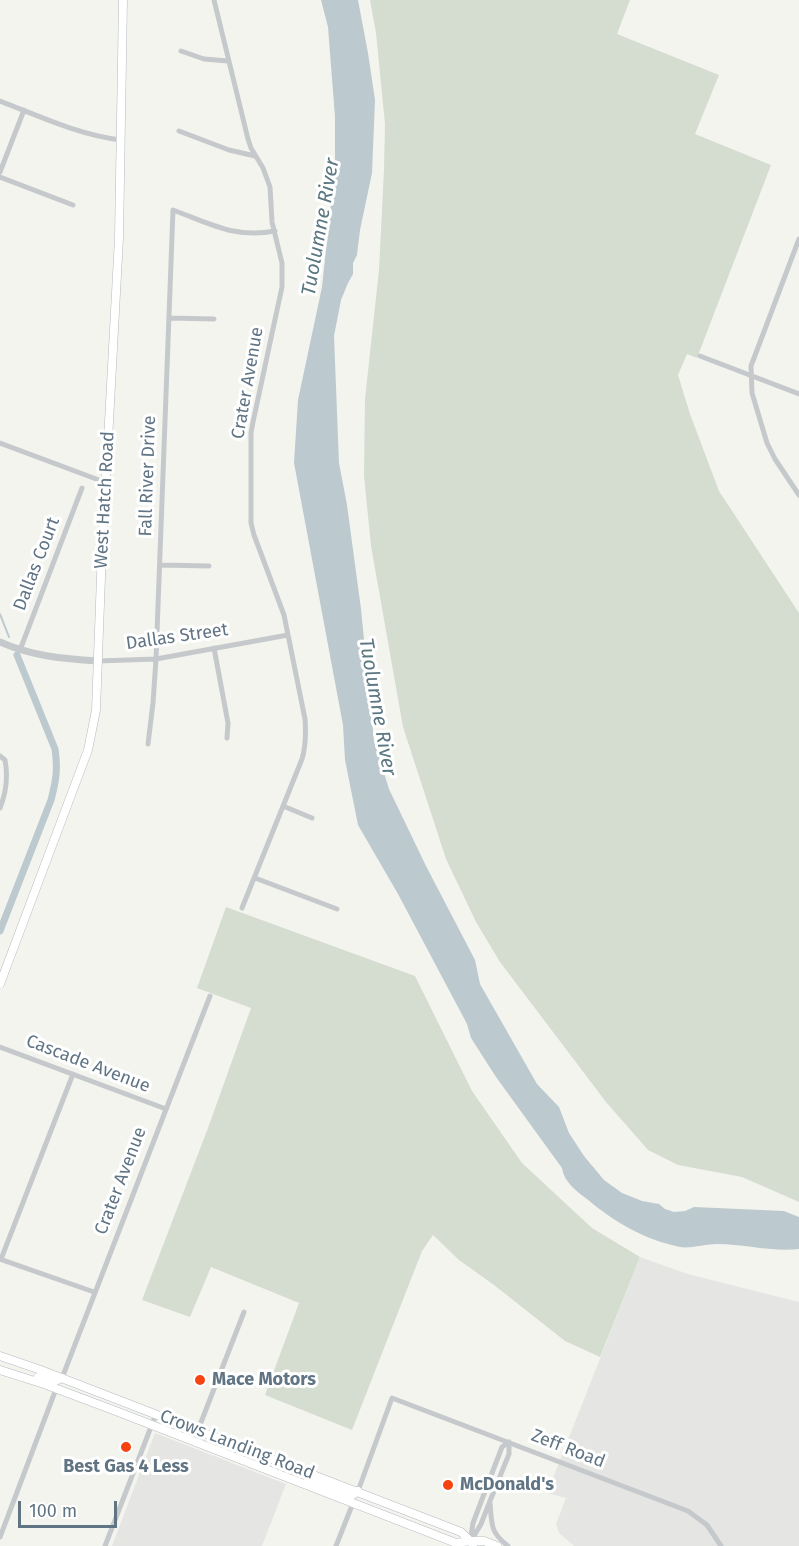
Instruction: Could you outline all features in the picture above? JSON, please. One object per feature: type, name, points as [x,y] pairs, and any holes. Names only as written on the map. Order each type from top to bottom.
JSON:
[{"type":"main road","name":"West Hatch Road","points":[[0,984],[88,750],[96,710],[119,238],[123,0]]},
{"type":"main road","name":"Crows Landing Road","points":[[0,1356],[461,1532],[471,1544]]},
{"type":"main road","name":"Crows Landing Road","points":[[4,1371],[152,1425],[456,1542],[471,1544],[484,1541],[497,1546]]},
{"type":"main road","points":[[4,1371],[14,1371],[55,1381],[62,1378]]},
{"type":"main road","points":[[56,1389],[67,1386],[101,1398],[115,1398]]},
{"type":"main road","points":[[295,1480],[316,1483],[346,1494],[353,1495],[358,1491]]},
{"type":"street","name":"Crater Avenue","points":[[214,0],[248,139],[270,187],[272,222],[282,263],[282,287],[251,433],[251,523],[284,615],[306,730],[305,750],[242,908]]},
{"type":"street","points":[[181,51],[204,59],[228,61]]},
{"type":"street","points":[[0,101],[86,133],[121,140]]},
{"type":"street","points":[[0,172],[24,110]]},
{"type":"street","points":[[179,131],[229,150],[255,156]]},
{"type":"street","points":[[0,177],[73,205]]},
{"type":"street","name":"Fall River Drive","points":[[148,744],[156,659],[173,210],[231,231],[251,234],[275,231]]},
{"type":"street","points":[[799,239],[751,366],[752,393],[767,443],[799,495]]},
{"type":"street","points":[[169,318],[214,319]]},
{"type":"street","points":[[700,356],[799,394]]},
{"type":"street","points":[[0,443],[107,483]]},
{"type":"street","name":"Dallas Court","points":[[20,650],[82,488]]},
{"type":"street","points":[[160,565],[209,566]]},
{"type":"street","name":"Dallas Street","points":[[0,642],[20,650],[58,658],[98,661],[156,659],[288,635]]},
{"type":"street","points":[[214,648],[228,723],[227,738]]},
{"type":"street","points":[[0,808],[7,772],[3,758]]},
{"type":"street","points":[[283,806],[312,818]]},
{"type":"street","points":[[255,878],[338,909]]},
{"type":"street","name":"Crater Avenue","points":[[62,1378],[210,996]]},
{"type":"street","name":"Cascade Avenue","points":[[0,1047],[166,1109]]},
{"type":"street","points":[[73,1074],[1,1259],[94,1292]]},
{"type":"street","points":[[198,1430],[244,1312]]},
{"type":"street","points":[[0,1537],[56,1389]]},
{"type":"street","name":"Zeff Road","points":[[358,1491],[392,1398],[688,1511],[707,1525],[721,1546]]},
{"type":"street","points":[[105,1546],[156,1414]]},
{"type":"street","points":[[471,1544],[509,1454],[509,1442]]},
{"type":"street","points":[[471,1544],[473,1523],[502,1447],[509,1442]]},
{"type":"street","points":[[490,1501],[492,1526],[497,1537],[508,1546]]},
{"type":"street","points":[[336,1546],[353,1503]]},
{"type":"shaded area","points":[[321,0],[358,0],[375,100],[372,173],[357,255],[353,263],[353,274],[341,300],[334,336],[339,463],[361,609],[374,741],[389,789],[475,960],[480,984],[537,1084],[559,1107],[569,1133],[604,1180],[622,1193],[642,1201],[659,1204],[674,1212],[694,1207],[784,1211],[799,1217],[799,1249],[717,1244],[684,1247],[667,1244],[642,1235],[619,1222],[575,1189],[565,1178],[562,1168],[496,1077],[471,1038],[467,1024],[398,894],[358,825],[345,760],[343,725],[294,463],[298,400],[322,287],[335,165],[335,117],[328,27]]},
{"type":"shaded area","points":[[370,0],[630,0],[617,34],[719,75],[695,134],[771,165],[697,358],[687,354],[678,375],[719,491],[799,613],[799,1202],[742,1177],[678,1165],[648,1150],[606,1102],[500,962],[476,922],[446,859],[403,727],[371,546],[364,476],[365,399],[379,270],[385,124],[376,33]]},
{"type":"shaded area","points":[[226,907],[415,976],[472,1091],[522,1163],[592,1228],[640,1257],[600,1357],[565,1341],[459,1260],[433,1235],[422,1251],[352,1430],[265,1395],[299,1303],[211,1267],[190,1317],[142,1300],[251,1008],[197,988]]},
{"type":"shaded area","points":[[640,1257],[688,1274],[799,1302],[799,1546],[574,1546],[559,1533],[556,1524],[566,1498],[547,1493]]},
{"type":"shaded area","points":[[155,1433],[286,1484],[262,1546],[112,1546]]},
{"type":"waterway","points":[[0,614],[9,637]]},
{"type":"waterway","points":[[0,931],[51,800],[56,769],[55,749],[17,655]]},
{"type":"place","name":"Mace Motors","points":[[200,1380]]},
{"type":"place","name":"Best Gas 4 Less","points":[[126,1447]]},
{"type":"place","name":"McDonald's","points":[[448,1485]]},
{"type":"water label","name":"Tuolumne River","points":[[321,227]]},
{"type":"water label","name":"Tuolumne River","points":[[377,707]]}]
